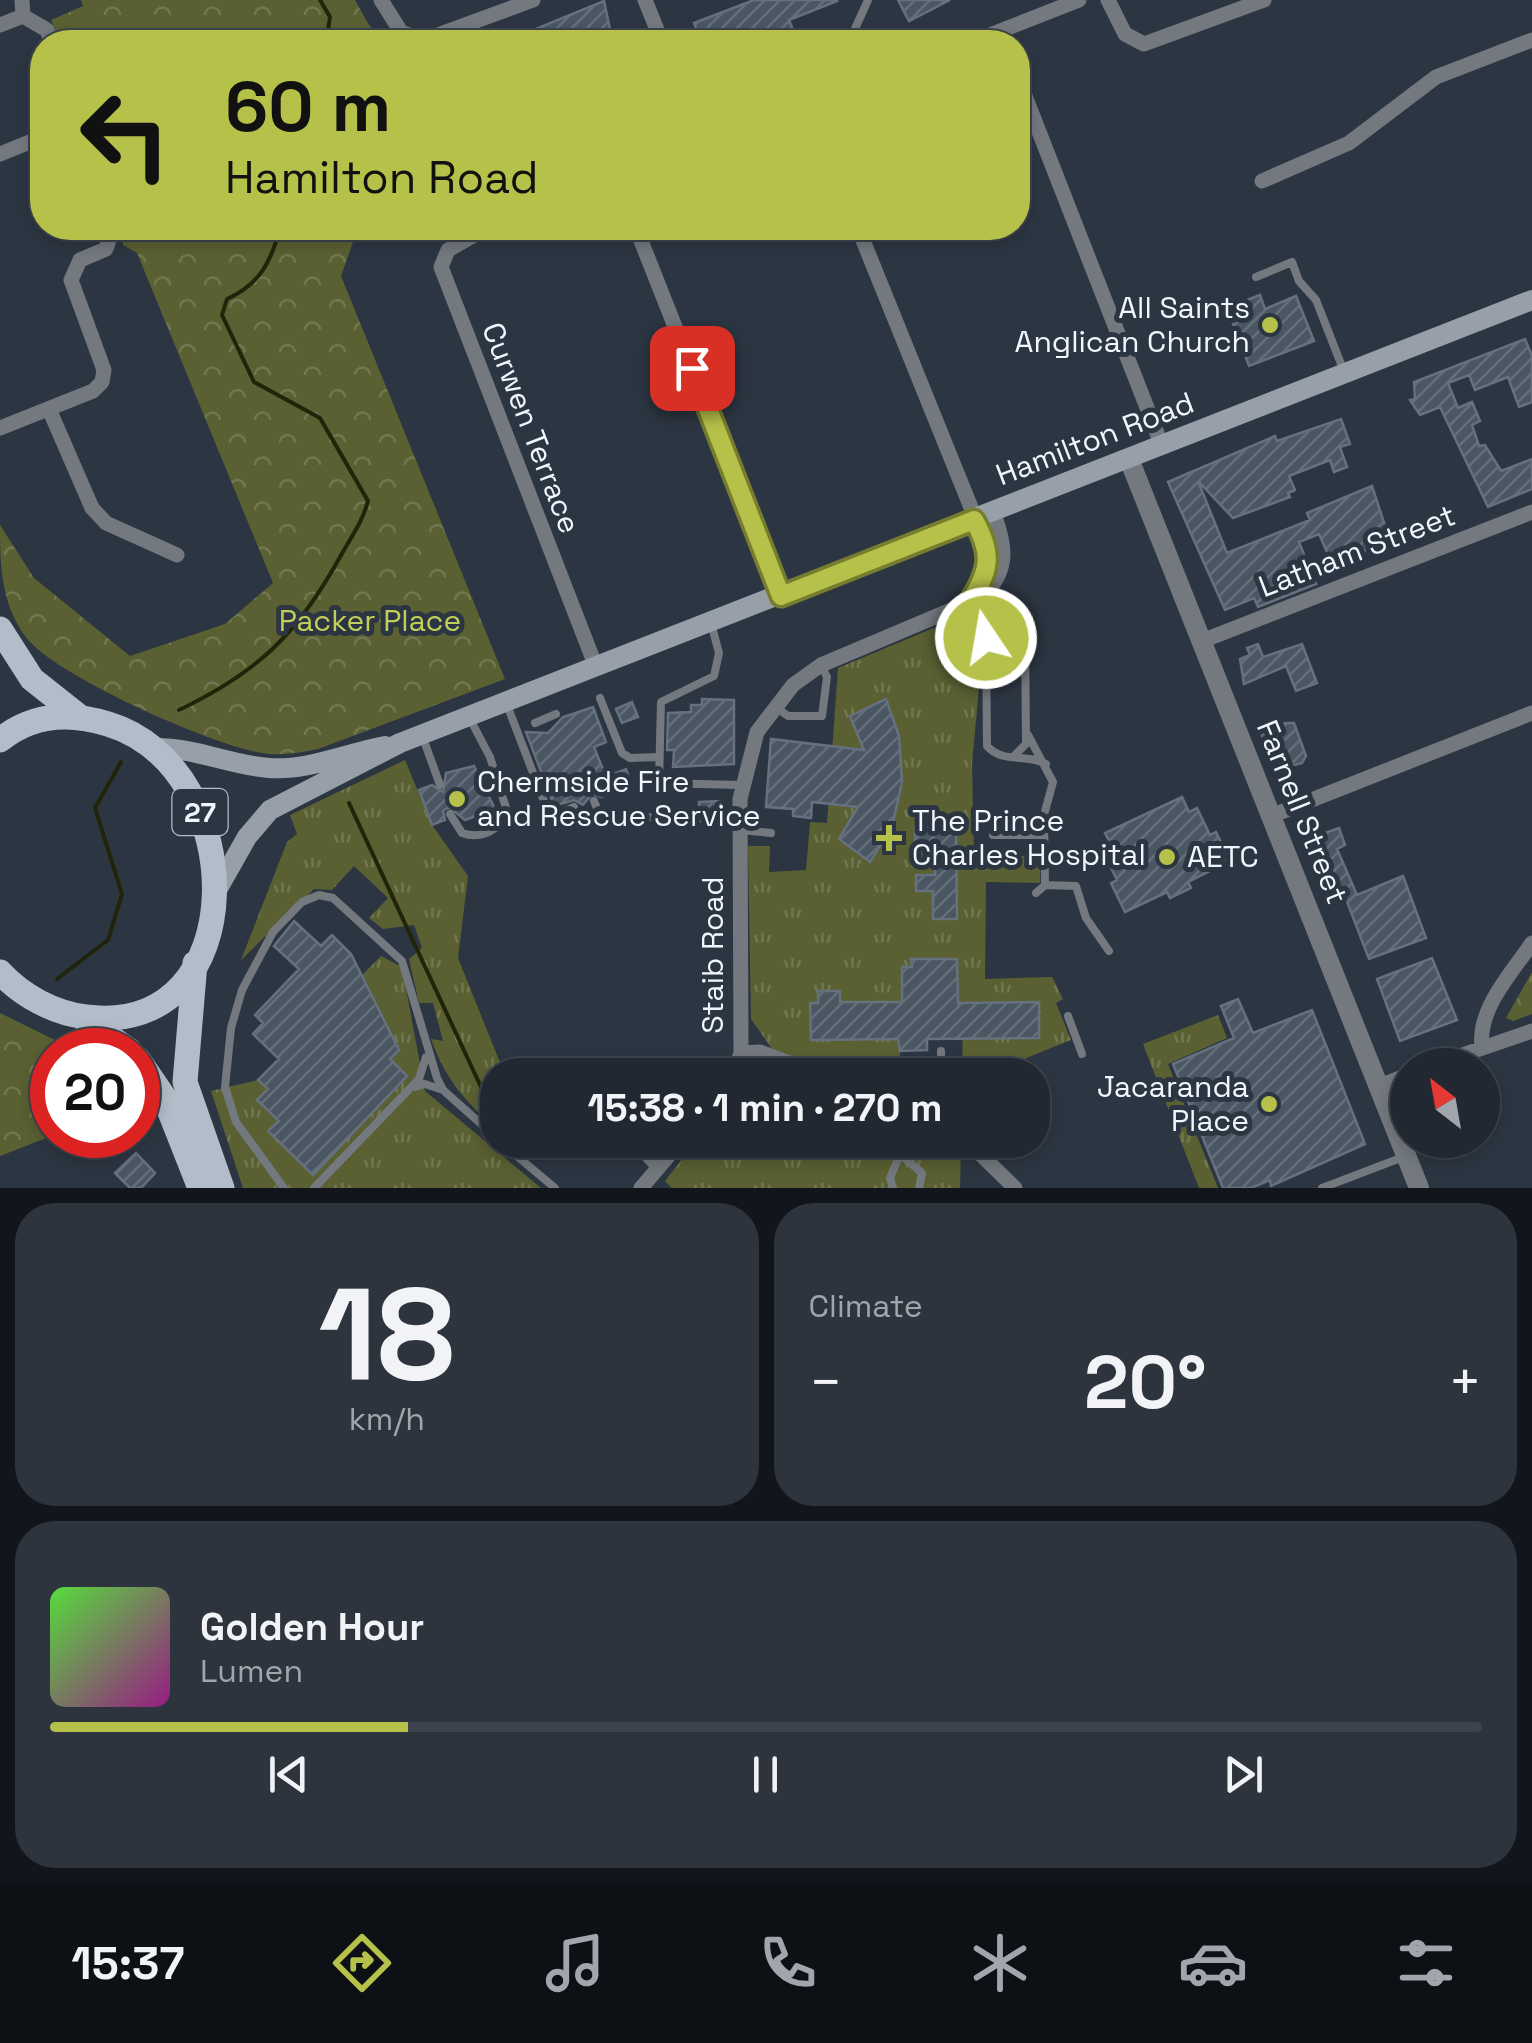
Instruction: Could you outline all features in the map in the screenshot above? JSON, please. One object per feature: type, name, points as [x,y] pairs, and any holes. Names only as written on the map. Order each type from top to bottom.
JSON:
[{"type":"main road","name":"Hamilton Road","points":[[217,890],[247,836],[270,810],[400,744],[1532,300]]},
{"type":"main road","name":"27","points":[[0,629],[23,669],[80,717],[116,726],[152,748],[184,782],[201,814],[213,851],[217,890],[215,914],[195,963],[184,1082],[222,1188]]},
{"type":"main road","points":[[0,740],[33,721],[80,717]]},
{"type":"main road","name":"Hamilton Road","points":[[152,748],[183,748],[244,764],[289,768],[400,744]]},
{"type":"main road","points":[[2,977],[42,1004],[80,1016],[120,1018],[145,1010],[179,985],[195,963]]},
{"type":"main road","points":[[80,1016],[97,1028]]},
{"type":"main road","points":[[160,1091],[200,1188]]},
{"type":"street","points":[[381,0],[401,30]]},
{"type":"street","points":[[451,30],[533,0]]},
{"type":"street","points":[[645,0],[657,30]]},
{"type":"street","points":[[1013,30],[1056,4],[1079,0]]},
{"type":"street","points":[[1108,0],[1124,34],[1144,44],[1264,0]]},
{"type":"street","points":[[0,25],[22,8],[47,30]]},
{"type":"street","points":[[1262,181],[1349,143],[1436,77],[1532,40]]},
{"type":"street","points":[[1030,109],[1162,446]]},
{"type":"street","points":[[0,154],[30,142]]},
{"type":"street","points":[[0,428],[93,391],[102,382],[104,370],[70,280],[80,260],[106,249],[109,240]]},
{"type":"street","name":"Curwen Terrace","points":[[466,240],[448,250],[440,267],[596,668]]},
{"type":"street","points":[[641,240],[781,596]]},
{"type":"street","points":[[863,240],[983,516],[1005,552],[1002,569],[971,600]]},
{"type":"street","points":[[48,409],[92,508],[106,522],[178,554]]},
{"type":"street","name":"Farnell Street","points":[[1129,459],[1390,1115]]},
{"type":"street","name":"Latham Street","points":[[1202,641],[1532,512]]},
{"type":"street","name":"Staib Road","points":[[739,1058],[741,786],[757,732],[774,705],[820,665],[971,600]]},
{"type":"street","points":[[1271,816],[1532,713]]},
{"type":"street","points":[[1532,944],[1485,1016],[1480,1030],[1482,1048],[1532,1031]]},
{"type":"street","points":[[741,1053],[760,1052],[776,1058]]},
{"type":"street","points":[[1379,1086],[1390,1082]]},
{"type":"street","points":[[641,1188],[665,1158]]},
{"type":"street","points":[[984,1158],[1015,1188]]},
{"type":"street","name":"Farnell Street","points":[[1407,1158],[1419,1188]]},
{"type":"lane","points":[[855,30],[868,0]]},
{"type":"lane","points":[[1256,277],[1292,262],[1299,280],[1316,300],[1345,374]]},
{"type":"lane","points":[[986,587],[1016,613],[1025,630],[1026,731],[1022,752],[1011,757]]},
{"type":"lane","points":[[971,600],[986,638],[984,736],[993,753],[1034,758],[1046,764]]},
{"type":"lane","points":[[710,623],[719,653],[717,671],[708,680],[661,702],[659,783],[741,786]]},
{"type":"lane","points":[[774,705],[788,716],[822,716],[827,677],[820,665]]},
{"type":"lane","points":[[600,698],[622,753],[630,758],[659,757]]},
{"type":"lane","points":[[506,702],[550,816],[574,807]]},
{"type":"lane","points":[[535,723],[556,714]]},
{"type":"lane","points":[[450,814],[462,833],[474,836],[498,827],[507,812],[490,757],[469,717]]},
{"type":"lane","points":[[1026,731],[1053,782],[1044,835],[1045,885]]},
{"type":"lane","points":[[422,735],[440,785]]},
{"type":"lane","points":[[594,801],[599,813],[610,816],[740,825],[771,833]]},
{"type":"lane","points":[[993,835],[1044,835]]},
{"type":"lane","points":[[1036,893],[1045,885],[1076,886],[1086,918],[1109,951]]},
{"type":"lane","points":[[284,1188],[236,1122],[224,1087],[236,1005],[264,946],[292,911],[311,897],[326,896],[374,932],[406,967],[424,1045],[425,1070],[314,1188]]},
{"type":"lane","points":[[1068,1016],[1082,1054]]},
{"type":"lane","points":[[424,1045],[444,1090],[480,1123]]},
{"type":"lane","points":[[941,1050],[941,1058]]},
{"type":"lane","points":[[408,1090],[425,1084],[444,1090]]},
{"type":"lane","points":[[519,1158],[555,1188]]},
{"type":"lane","points":[[649,1158],[658,1166]]},
{"type":"lane","points":[[894,1188],[890,1178],[898,1158]]},
{"type":"lane","points":[[904,1158],[922,1174],[919,1188]]},
{"type":"lane","points":[[1322,1188],[1401,1158]]},
{"type":"green space","points":[[81,0],[355,0],[374,30],[55,30],[51,20],[83,6]]},
{"type":"green space","name":"Packer Place","points":[[123,240],[354,240],[341,276],[505,679],[318,749],[272,754],[204,736],[133,705],[66,669],[25,636],[7,597],[0,525],[34,578],[130,656],[225,624],[273,583],[137,253],[123,245]]},
{"type":"green space","points":[[960,617],[980,625],[983,646],[972,763],[974,856],[1040,856],[1040,883],[986,882],[985,979],[1052,977],[1063,999],[1056,1003],[1071,1040],[1026,1058],[962,1058],[963,1019],[950,1019],[951,1039],[928,1039],[927,1049],[900,1051],[900,1058],[797,1058],[772,1049],[751,1019],[748,846],[770,846],[769,872],[806,870],[810,822],[827,823],[838,668]]},
{"type":"green space","points":[[405,760],[432,825],[468,876],[458,958],[498,1058],[480,1058],[480,1114],[458,1090],[431,1039],[443,1041],[433,1003],[419,1003],[409,959],[422,948],[414,925],[383,929],[369,918],[388,898],[354,866],[332,890],[314,889],[241,960],[287,842],[297,834],[290,815]]},
{"type":"green space","points":[[381,956],[402,967],[425,1091],[480,1137],[480,1158],[505,1158],[541,1188],[243,1188],[211,1091],[258,1080]]},
{"type":"green space","points":[[1532,972],[1532,1014],[1513,1021],[1506,1018]]},
{"type":"green space","points":[[0,1013],[30,1028],[30,1144],[0,1156]]},
{"type":"green space","points":[[1218,1015],[1227,1038],[1168,1064],[1218,1188],[1199,1188],[1143,1044]]},
{"type":"green space","points":[[683,1158],[961,1158],[960,1188],[672,1188],[665,1181]]},
{"type":"building","points":[[754,0],[837,1],[789,20],[793,30],[697,30],[694,23]]},
{"type":"building","points":[[898,0],[950,0],[909,21]]},
{"type":"building","points":[[604,1],[610,29],[608,30],[533,30]]},
{"type":"building","name":"All Saints Anglican Church","points":[[1260,295],[1265,309],[1296,296],[1314,341],[1249,366],[1227,308]]},
{"type":"building","points":[[1525,339],[1532,356],[1532,402],[1519,407],[1508,377],[1475,390],[1469,375],[1448,383],[1458,408],[1472,402],[1480,421],[1472,425],[1479,446],[1485,445],[1501,471],[1532,459],[1532,489],[1488,507],[1440,407],[1420,415],[1410,400],[1415,399],[1414,382]]},
{"type":"building","points":[[1341,419],[1350,444],[1340,447],[1347,467],[1334,472],[1330,460],[1289,476],[1295,490],[1288,493],[1290,497],[1233,518],[1198,481],[1227,553],[1310,520],[1307,513],[1372,486],[1390,541],[1350,556],[1351,560],[1334,568],[1319,534],[1299,542],[1316,584],[1258,607],[1254,598],[1225,610],[1168,482],[1275,436],[1277,441]]},
{"type":"building","points":[[1258,644],[1263,657],[1302,644],[1317,683],[1296,691],[1286,666],[1244,684],[1240,659],[1250,655],[1247,648]]},
{"type":"building","points":[[702,699],[734,700],[734,764],[673,767],[674,750],[667,750],[668,713],[691,712],[691,705],[702,705]]},
{"type":"building","points":[[886,699],[899,736],[902,782],[892,827],[870,862],[839,839],[858,807],[812,802],[811,818],[793,816],[793,809],[766,807],[771,739],[864,750],[850,716]]},
{"type":"building","points":[[632,702],[638,717],[622,723],[616,709]]},
{"type":"building","points":[[593,707],[606,742],[594,747],[602,767],[608,776],[626,769],[632,785],[601,797],[592,794],[583,805],[574,800],[554,806],[526,732],[548,733],[563,717]]},
{"type":"building","points":[[1285,723],[1294,723],[1306,756],[1302,763],[1274,770],[1262,735]]},
{"type":"building","name":"Chermside Fire and Rescue Service","points":[[474,766],[495,809],[465,820],[449,807],[443,811],[445,820],[432,825],[419,790],[432,785],[443,792],[446,773]]},
{"type":"building","name":"AETC","points":[[1182,797],[1189,812],[1197,808],[1210,835],[1216,832],[1230,861],[1188,882],[1191,888],[1170,898],[1167,892],[1125,912],[1111,883],[1117,880],[1104,853],[1113,848],[1105,833]]},
{"type":"building","points":[[721,801],[721,812],[699,811],[699,802]]},
{"type":"building","points":[[915,827],[956,828],[957,919],[933,919],[933,891],[916,891],[916,875],[935,875],[935,851],[915,851]]},
{"type":"building","points":[[1339,828],[1345,845],[1337,849],[1357,895],[1403,876],[1426,938],[1369,959],[1341,886],[1333,888],[1313,837]]},
{"type":"building","points":[[294,921],[321,946],[332,935],[351,954],[399,1050],[390,1059],[407,1076],[313,1175],[268,1131],[279,1121],[257,1100],[268,1089],[258,1080],[279,1059],[253,1034],[263,1023],[255,1015],[299,969],[274,946]]},
{"type":"building","points":[[1432,958],[1457,1020],[1400,1041],[1377,979]]},
{"type":"building","points":[[911,959],[957,959],[958,1003],[1039,1002],[1039,1038],[927,1039],[927,1050],[900,1051],[898,1039],[811,1040],[810,1003],[818,1003],[818,991],[840,991],[840,1002],[902,1002],[902,967],[912,967]]},
{"type":"building","name":"Jacaranda Place","points":[[1238,999],[1253,1033],[1312,1010],[1365,1144],[1271,1186],[1270,1180],[1251,1188],[1223,1188],[1173,1064],[1234,1038],[1221,1006]]},
{"type":"building","points":[[131,1158],[141,1158],[155,1173],[141,1188],[130,1188],[115,1173]]},
{"type":"waterway","points":[[320,0],[330,17],[328,30]]},
{"type":"waterway","points":[[179,710],[232,681],[292,629],[324,584],[368,501],[320,418],[254,382],[222,315],[227,299],[262,271],[276,240]]},
{"type":"waterway","points":[[57,979],[108,940],[122,894],[95,808],[121,762]]},
{"type":"waterway","points":[[349,803],[480,1085]]},
{"type":"place","name":"All Saints Anglican Church","points":[[1270,325]]},
{"type":"place","name":"Chermside Fire and Rescue Service","points":[[457,799]]},
{"type":"place","name":"The Prince Charles Hospital","points":[[889,838]]},
{"type":"place","name":"AETC","points":[[1167,857]]},
{"type":"place","name":"Jacaranda Place","points":[[1269,1104]]},
{"type":"route","points":[[692,368],[781,596],[974,520],[990,564],[971,600],[986,638]]}]
